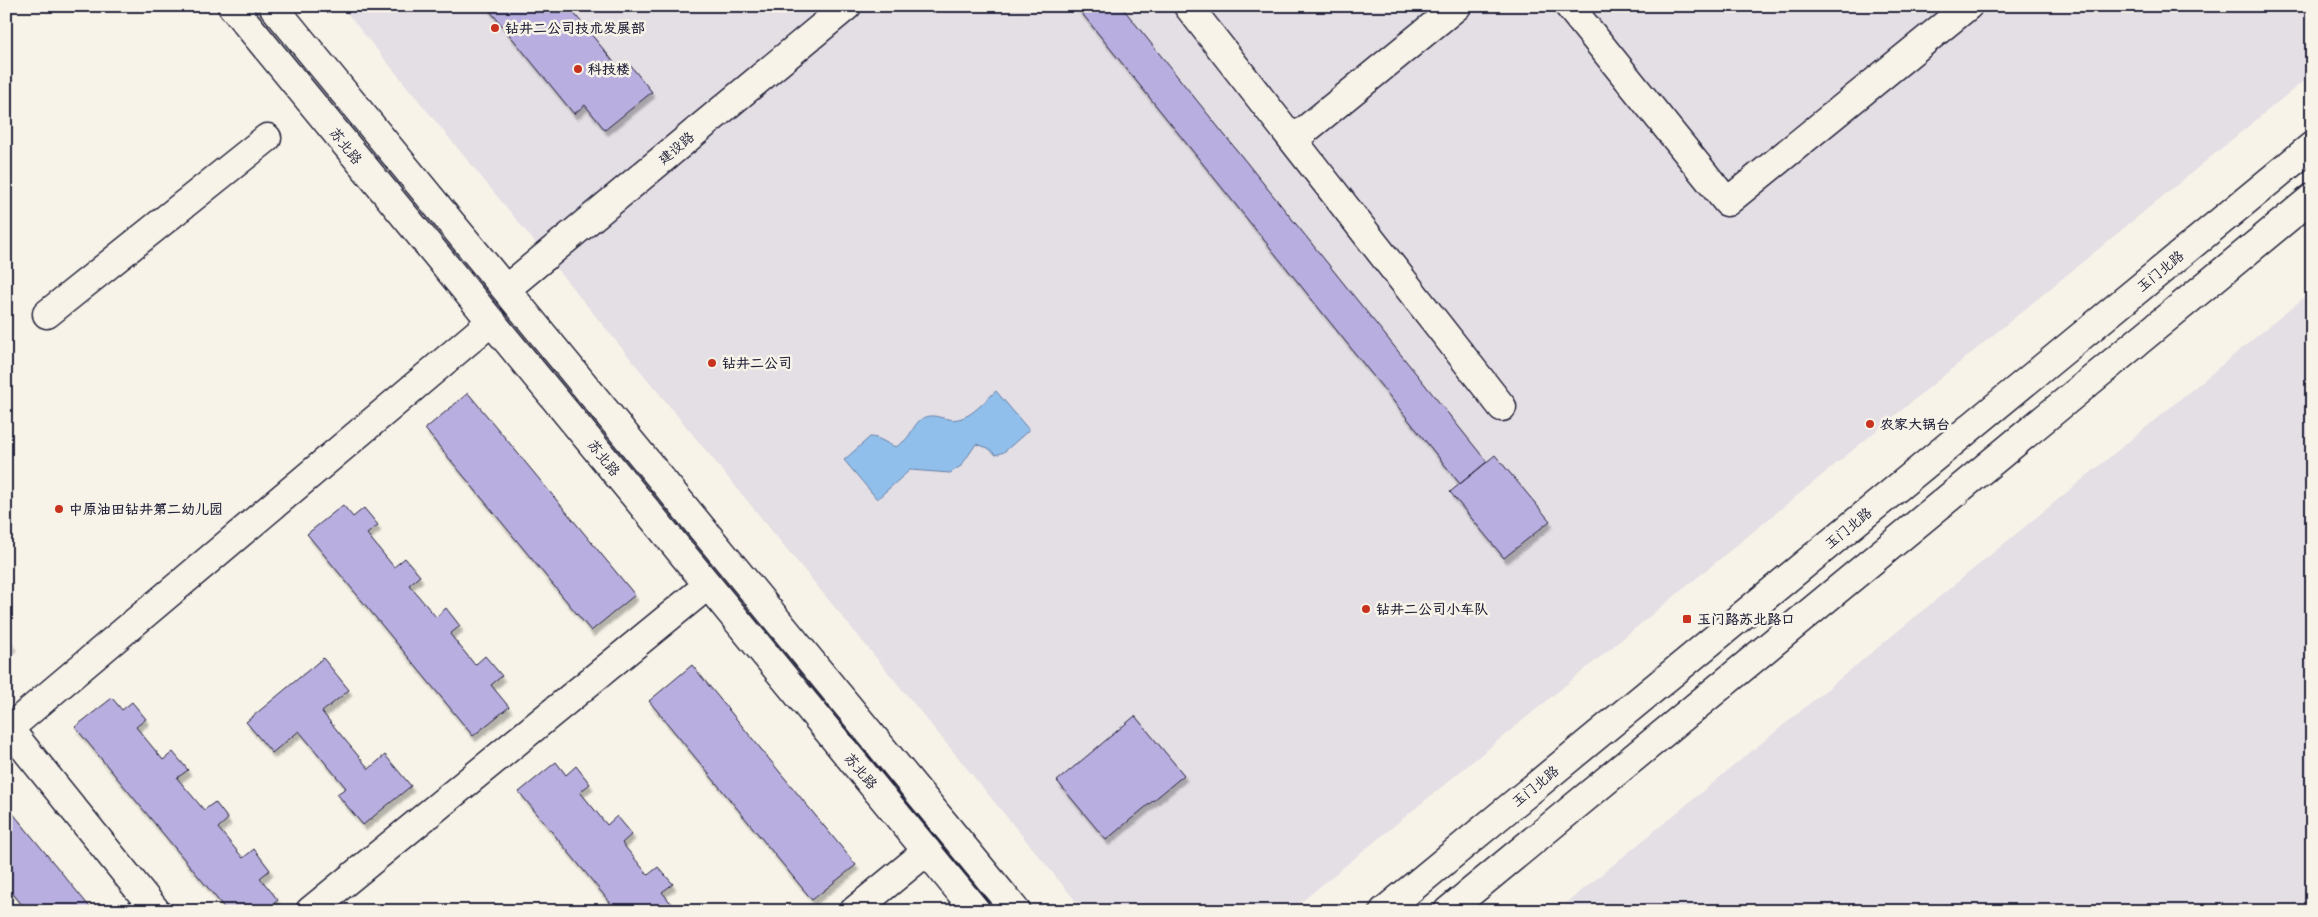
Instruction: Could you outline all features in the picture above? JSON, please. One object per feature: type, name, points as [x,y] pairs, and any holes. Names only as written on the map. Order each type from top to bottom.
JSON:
[{"type":"street","name":"苏北路","points":[[232,6],[976,911]]},
{"type":"street","points":[[273,6],[1016,911]]},
{"type":"street","name":"建设路","points":[[506,289],[847,6]]},
{"type":"street","points":[[1188,6],[1502,407]]},
{"type":"street","points":[[1293,140],[1457,6]]},
{"type":"street","points":[[1570,6],[1727,202],[1968,6]]},
{"type":"street","points":[[47,314],[266,138]]},
{"type":"street","name":"玉门北路","points":[[1384,911],[2312,146]]},
{"type":"street","points":[[1448,911],[2312,198]]},
{"type":"street","points":[[156,911],[8,730],[492,321]]},
{"type":"street","points":[[310,911],[708,585]]},
{"type":"street","points":[[854,911],[927,851]]},
{"type":"shaded area","name":"钻井二公司","points":[[341,6],[2312,6],[2312,74],[1290,911],[1084,911]]},
{"type":"shaded area","points":[[2312,291],[2312,911],[1557,911]]},
{"type":"water","points":[[996,391],[1029,430],[1004,452],[996,455],[988,448],[976,444],[961,466],[950,473],[910,470],[877,499],[844,460],[870,437],[877,438],[896,447],[907,438],[917,423],[925,417],[962,418],[974,411]]},
{"type":"building","name":"科技楼","points":[[486,6],[568,6],[622,72],[630,65],[652,92],[605,130],[585,105],[574,114]]},
{"type":"building","points":[[1076,6],[1121,6],[1487,462],[1460,484]]},
{"type":"building","points":[[468,393],[635,595],[591,631],[425,429]]},
{"type":"building","points":[[1495,455],[1550,521],[1504,558],[1450,492]]},
{"type":"building","points":[[343,505],[353,517],[364,508],[378,525],[367,534],[394,567],[405,558],[420,576],[409,585],[436,617],[446,608],[460,626],[450,634],[475,665],[485,656],[502,676],[491,685],[509,707],[473,736],[307,534]]},
{"type":"building","points":[[6,637],[13,645],[6,651]]},
{"type":"building","points":[[323,658],[349,690],[322,712],[369,769],[385,755],[411,786],[363,825],[337,794],[346,788],[299,731],[272,753],[246,722]]},
{"type":"building","points":[[692,665],[856,865],[812,900],[649,701]]},
{"type":"building","points":[[112,698],[122,710],[132,702],[146,719],[136,727],[163,760],[173,752],[188,770],[177,778],[204,810],[215,802],[228,819],[218,828],[243,858],[254,849],[270,870],[260,878],[278,900],[265,911],[227,911],[75,727]]},
{"type":"building","points":[[1135,716],[1184,775],[1106,840],[1057,781]]},
{"type":"building","points":[[556,762],[566,775],[576,766],[590,784],[580,792],[607,825],[617,816],[632,834],[622,843],[648,875],[658,867],[673,884],[662,892],[677,911],[617,911],[519,792]]},
{"type":"building","points":[[6,805],[93,911],[27,911],[6,885]]},
{"type":"place","name":"钻井二公司技术发展部","points":[[495,28]]},
{"type":"place","name":"科技楼","points":[[578,69]]},
{"type":"place","name":"钻井二公司","points":[[712,363]]},
{"type":"place","name":"农家大锅台","points":[[1870,424]]},
{"type":"place","name":"中原油田钻井第二幼儿园","points":[[59,509]]},
{"type":"place","name":"钻井二公司小车队","points":[[1366,609]]},
{"type":"place","name":"玉门路苏北路口","points":[[1687,619]]}]
